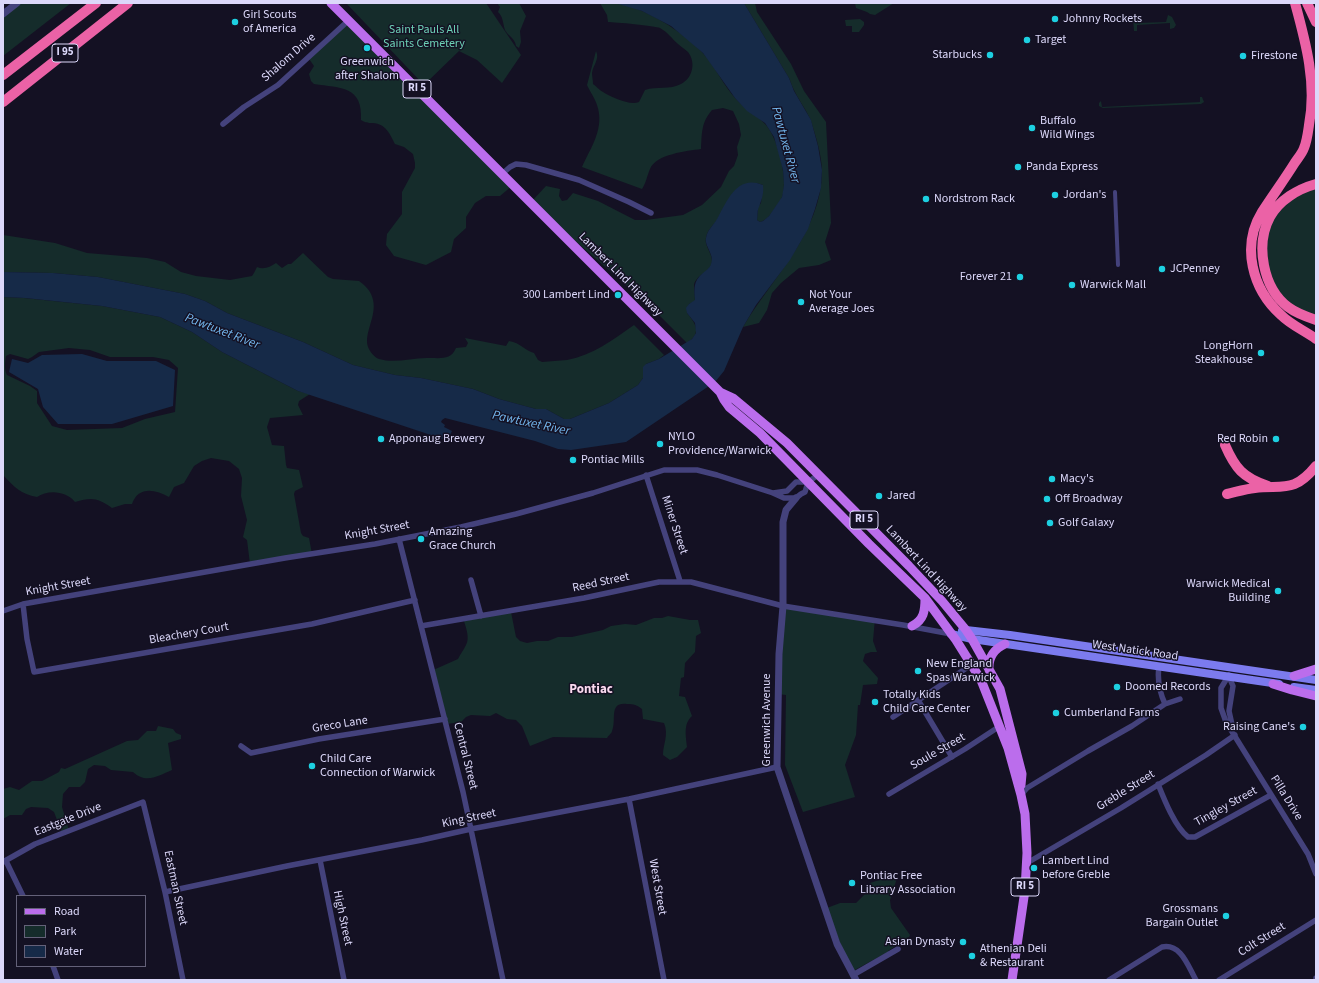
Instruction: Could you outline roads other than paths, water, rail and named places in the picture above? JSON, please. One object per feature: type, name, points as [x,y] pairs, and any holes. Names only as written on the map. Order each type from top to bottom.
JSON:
[{"type":"highway","name":"I 95","points":[[3,75],[96,3]]},
{"type":"highway","name":"I 95","points":[[3,102],[128,3]]},
{"type":"highway","points":[[1295,3],[1304,34],[1312,78],[1311,118],[1304,149],[1261,213],[1255,228],[1251,251],[1251,262],[1257,282],[1267,300],[1282,316],[1316,339]]},
{"type":"highway","points":[[1308,3],[1316,22]]},
{"type":"highway","points":[[1316,184],[1298,191],[1287,198],[1278,207],[1270,218],[1266,229],[1263,242],[1263,254],[1265,269],[1270,285],[1279,298],[1288,307],[1300,314],[1316,320]]},
{"type":"highway","points":[[1225,445],[1241,473],[1256,482],[1279,488]]},
{"type":"highway","points":[[1227,494],[1255,488],[1279,488],[1293,485],[1301,482],[1316,466]]},
{"type":"main road","name":"RI 5","points":[[331,3],[502,174]]},
{"type":"main road","name":"Lambert Lind Highway","points":[[502,174],[720,392],[729,406],[760,433],[869,544],[925,598],[952,634],[981,680],[1008,748],[1021,795],[1024,814],[1027,863],[1025,890],[1012,980]]},
{"type":"main road","name":"Lambert Lind Highway","points":[[720,392],[733,398],[770,428],[909,566],[942,601],[966,630],[1000,690],[1022,774],[1021,795]]},
{"type":"main road","points":[[912,626],[919,623],[923,617],[925,610],[925,598]]},
{"type":"main road","name":"West Natick Road","points":[[952,634],[966,630],[1010,635],[1316,680]]},
{"type":"main road","name":"West Natick Road","points":[[952,634],[972,639],[1316,690]]},
{"type":"main road","points":[[989,670],[988,661],[997,647],[1005,644]]},
{"type":"main road","points":[[1294,676],[1316,669]]},
{"type":"main road","points":[[1273,684],[1316,696]]},
{"type":"street","points":[[3,14],[9,6],[17,3]]},
{"type":"street","name":"Shalom Drive","points":[[223,124],[244,107],[278,85],[349,20]]},
{"type":"street","points":[[502,174],[516,164],[526,165],[578,180],[629,202],[651,214]]},
{"type":"street","points":[[1115,192],[1118,265]]},
{"type":"street","name":"Knight Street","points":[[3,611],[23,604],[461,527],[593,493],[664,470],[698,470],[724,476],[784,498],[796,498]]},
{"type":"street","name":"Miner Street","points":[[646,475],[680,581]]},
{"type":"street","points":[[772,493],[787,491],[796,482],[808,482],[818,475]]},
{"type":"street","points":[[796,498],[805,492],[808,482]]},
{"type":"street","name":"Greenwich Avenue","points":[[796,498],[786,510],[783,522],[783,606],[779,654],[777,767],[837,944],[854,977]]},
{"type":"street","name":"Central Street","points":[[399,539],[445,719],[471,829],[503,980]]},
{"type":"street","points":[[471,580],[481,616]]},
{"type":"street","name":"Reed Street","points":[[421,626],[584,598],[659,582],[691,582],[783,606]]},
{"type":"street","name":"Bleachery Court","points":[[23,604],[27,639],[34,672],[312,624],[415,600]]},
{"type":"street","name":"West Natick Road","points":[[783,606],[912,626],[952,634]]},
{"type":"street","points":[[893,717],[971,665]]},
{"type":"street","points":[[1159,666],[1158,681],[1160,693],[1165,704]]},
{"type":"street","name":"Pilla Drive","points":[[1230,667],[1229,677],[1233,686],[1230,718],[1235,735]]},
{"type":"street","name":"Pilla Drive","points":[[1229,677],[1221,688],[1222,708],[1226,722],[1308,854],[1316,874]]},
{"type":"street","points":[[1021,795],[1027,788],[1132,726],[1165,704],[1180,699]]},
{"type":"street","points":[[918,700],[952,756]]},
{"type":"street","name":"Greco Lane","points":[[241,746],[251,753],[319,739],[445,719]]},
{"type":"street","name":"Soule Street","points":[[889,794],[997,728]]},
{"type":"street","name":"Greble Street","points":[[1027,863],[1121,808],[1206,755],[1235,735]]},
{"type":"street","name":"King Street","points":[[165,892],[471,829],[628,799],[777,767]]},
{"type":"street","name":"Tingley Street","points":[[1158,784],[1174,818],[1186,835],[1191,837],[1212,828],[1271,795]]},
{"type":"street","name":"West Street","points":[[628,799],[664,980]]},
{"type":"street","name":"Eastgate Drive","points":[[4,862],[36,844],[143,802]]},
{"type":"street","name":"Eastman Street","points":[[143,802],[165,892],[183,980]]},
{"type":"street","name":"High Street","points":[[320,860],[344,980]]},
{"type":"street","points":[[4,862],[22,895]]},
{"type":"street","name":"Colt Street","points":[[1219,980],[1316,920]]},
{"type":"street","points":[[1109,980],[1162,947],[1171,947],[1181,953],[1196,980]]},
{"type":"street","points":[[854,977],[898,949]]},
{"type":"street","points":[[53,967],[58,980]]},
{"type":"water","name":"Pawtuxet River","points":[[615,3],[744,3],[789,78],[794,91],[811,120],[818,146],[822,170],[821,188],[808,229],[790,260],[756,305],[743,327],[724,371],[715,382],[626,442],[571,450],[558,449],[535,441],[445,418],[441,422],[445,425],[444,427],[452,431],[448,439],[443,439],[298,391],[222,352],[192,332],[160,317],[102,306],[3,297],[3,272],[53,273],[98,277],[185,294],[205,301],[227,313],[303,342],[353,365],[395,375],[421,378],[473,389],[499,399],[536,409],[546,409],[564,419],[570,419],[609,403],[638,385],[643,378],[643,367],[646,364],[659,359],[692,339],[696,333],[695,323],[687,313],[686,308],[695,300],[694,289],[697,279],[709,268],[711,264],[712,257],[706,244],[707,235],[729,197],[740,186],[746,183],[763,185],[762,199],[758,210],[757,220],[760,222],[769,216],[782,197],[784,185],[783,170],[774,137],[765,123],[747,111],[735,98],[703,53],[671,26],[642,11]]},
{"type":"water","points":[[82,354],[107,361],[156,361],[175,370],[173,406],[112,424],[58,424],[43,407],[38,389],[9,372],[12,359],[28,363],[42,355]]},
{"type":"place","name":"Johnny Rockets","points":[[1055,19]]},
{"type":"place","name":"Girl Scouts of America","points":[[235,22]]},
{"type":"place","name":"Target","points":[[1027,40]]},
{"type":"place","name":"Greenwich after Shalom","points":[[367,48]]},
{"type":"place","name":"Starbucks","points":[[990,55]]},
{"type":"place","name":"Firestone","points":[[1243,56]]},
{"type":"place","name":"Buffalo Wild Wings","points":[[1032,128]]},
{"type":"place","name":"Panda Express","points":[[1018,167]]},
{"type":"place","name":"Jordan's","points":[[1055,195]]},
{"type":"place","name":"Nordstrom Rack","points":[[926,199]]},
{"type":"place","name":"JCPenney","points":[[1162,269]]},
{"type":"place","name":"Forever 21","points":[[1020,277]]},
{"type":"place","name":"Warwick Mall","points":[[1072,285]]},
{"type":"place","name":"300 Lambert Lind","points":[[618,295]]},
{"type":"place","name":"Not Your Average Joes","points":[[801,302]]},
{"type":"place","name":"LongHorn Steakhouse","points":[[1261,353]]},
{"type":"place","name":"Apponaug Brewery","points":[[381,439]]},
{"type":"place","name":"Red Robin","points":[[1276,439]]},
{"type":"place","name":"NYLO Providence/Warwick","points":[[660,444]]},
{"type":"place","name":"Pontiac Mills","points":[[573,460]]},
{"type":"place","name":"Macy's","points":[[1052,479]]},
{"type":"place","name":"Jared","points":[[879,496]]},
{"type":"place","name":"Off Broadway","points":[[1047,499]]},
{"type":"place","name":"Golf Galaxy","points":[[1050,523]]},
{"type":"place","name":"Amazing Grace Church","points":[[421,539]]},
{"type":"place","name":"Warwick Medical Building","points":[[1278,591]]},
{"type":"place","name":"New England Spas Warwick","points":[[918,671]]},
{"type":"place","name":"Doomed Records","points":[[1117,687]]},
{"type":"place","name":"Totally Kids Child Care Center","points":[[875,702]]},
{"type":"place","name":"Cumberland Farms","points":[[1056,713]]},
{"type":"place","name":"Raising Cane's","points":[[1303,727]]},
{"type":"place","name":"Child Care Connection of Warwick","points":[[312,766]]},
{"type":"place","name":"Lambert Lind before Greble","points":[[1034,868]]},
{"type":"place","name":"Pontiac Free Library Association","points":[[852,883]]},
{"type":"place","name":"Grossmans Bargain Outlet","points":[[1226,916]]},
{"type":"place","name":"Asian Dynasty","points":[[963,942]]},
{"type":"place","name":"Athenian Deli & Restaurant","points":[[972,956]]},
{"type":"district","name":"Pontiac","points":[[591,690]]},
{"type":"park label","name":"Saint Pauls All Saints Cemetery","points":[[424,37]]}]
